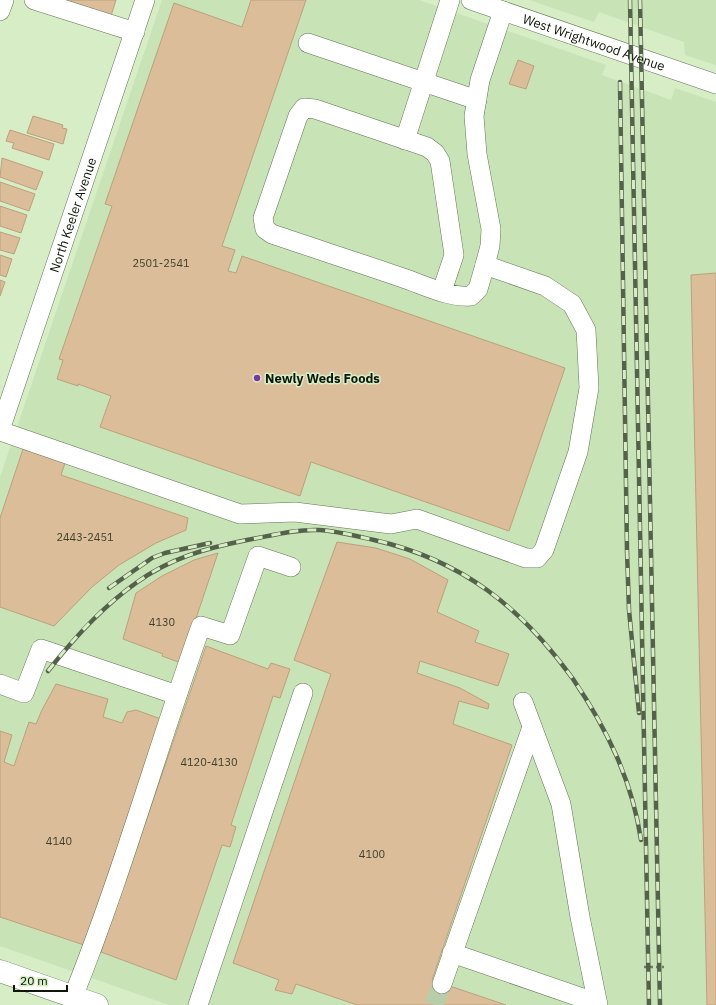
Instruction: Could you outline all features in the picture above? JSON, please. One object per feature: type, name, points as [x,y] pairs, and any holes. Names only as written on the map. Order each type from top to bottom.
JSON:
[{"type":"main road","points":[[0,971],[88,1002]]},
{"type":"street","points":[[0,10],[4,0]]},
{"type":"street","points":[[34,0],[135,32]]},
{"type":"street","name":"North Keeler Avenue","points":[[0,430],[4,406],[145,0]]},
{"type":"street","points":[[405,140],[450,0]]},
{"type":"street","name":"West Wrightwood Avenue","points":[[471,0],[716,84]]},
{"type":"street","points":[[442,291],[454,255],[440,161],[435,153],[427,147],[315,109],[304,108],[298,116],[264,218],[265,228],[272,234],[442,291],[460,297],[471,296],[478,289],[490,246],[491,229],[477,154],[474,116],[480,80],[503,11]]},
{"type":"street","points":[[308,43],[477,100]]},
{"type":"street","points":[[0,430],[240,514],[295,512],[391,524],[417,519],[526,558],[537,558],[544,550],[578,452],[589,388],[586,330],[572,304],[545,286],[485,265]]},
{"type":"street","points":[[88,1002],[94,945],[177,695],[202,626],[230,635],[258,556],[291,567]]},
{"type":"street","points":[[0,684],[24,692],[41,649],[177,695]]},
{"type":"street","points":[[198,1005],[303,693]]},
{"type":"street","points":[[523,702],[561,804],[580,917],[597,1004]]},
{"type":"street","points":[[442,984],[532,727]]},
{"type":"street","points":[[452,954],[597,1004]]},
{"type":"path","points":[[644,967],[664,967]]},
{"type":"shaded area","points":[[162,0],[419,0],[606,65],[602,75],[671,100],[675,88],[716,102],[716,1005],[169,1005],[0,946],[0,477]]},
{"type":"shaded area","points":[[529,0],[716,0],[716,65],[685,55],[684,42],[599,12],[594,22]]},
{"type":"building","points":[[55,0],[116,0],[110,19]]},
{"type":"building","points":[[251,0],[306,0],[222,246],[235,250],[228,271],[236,273],[242,256],[565,368],[509,531],[311,462],[300,496],[100,427],[111,396],[78,384],[78,386],[57,379],[63,360],[59,359],[112,206],[105,204],[174,3],[242,27]]},
{"type":"building","points":[[518,60],[534,66],[526,89],[509,84]]},
{"type":"building","points":[[33,116],[63,125],[62,128],[67,129],[63,144],[27,133]]},
{"type":"building","points":[[10,130],[54,144],[49,160],[12,148],[14,143],[6,141]]},
{"type":"building","points":[[2,158],[43,172],[36,190],[0,177]]},
{"type":"building","points":[[0,182],[35,194],[29,211],[0,201]]},
{"type":"building","points":[[0,206],[27,215],[21,233],[0,226]]},
{"type":"building","points":[[0,232],[20,238],[14,254],[0,250]]},
{"type":"building","points":[[0,255],[12,259],[6,277],[0,275]]},
{"type":"building","points":[[716,273],[716,1005],[707,1005],[691,275]]},
{"type":"building","points":[[0,280],[5,282],[0,296]]},
{"type":"building","points":[[23,449],[65,463],[61,475],[188,518],[186,530],[156,543],[119,565],[92,587],[54,626],[0,607],[0,518]]},
{"type":"building","points":[[337,542],[376,548],[410,559],[448,580],[437,612],[479,631],[475,642],[509,654],[498,686],[420,661],[417,673],[460,688],[489,704],[488,709],[459,701],[453,724],[512,745],[432,980],[506,1005],[357,1005],[296,984],[292,994],[275,990],[279,980],[233,963],[331,674],[294,660]]},
{"type":"building","points":[[218,553],[181,663],[162,656],[163,654],[123,639],[136,593],[162,576],[194,560]]},
{"type":"building","points":[[206,646],[268,669],[271,663],[290,669],[280,698],[273,696],[231,825],[236,827],[230,847],[222,845],[176,980],[101,952]]},
{"type":"building","points":[[56,684],[108,699],[103,717],[122,723],[127,712],[136,710],[161,719],[84,945],[0,917],[0,731],[12,735],[4,762],[14,766],[29,722],[36,724]]},
{"type":"tunnel","points":[[434,1005],[442,984]]},
{"type":"railway","points":[[630,0],[649,1005]]},
{"type":"railway","points":[[640,0],[660,1005]]},
{"type":"railway","points":[[620,82],[627,551],[629,610],[639,713]]},
{"type":"railway","points":[[48,671],[89,624],[124,592],[149,574],[189,555],[247,540],[310,530],[346,534],[406,549],[435,560],[462,574],[487,590],[510,609],[553,653],[573,679],[607,736],[631,797],[641,840]]},
{"type":"railway","points":[[109,588],[152,558],[165,553],[210,543]]},
{"type":"place","name":"Newly Weds Foods","points":[[257,378]]}]
